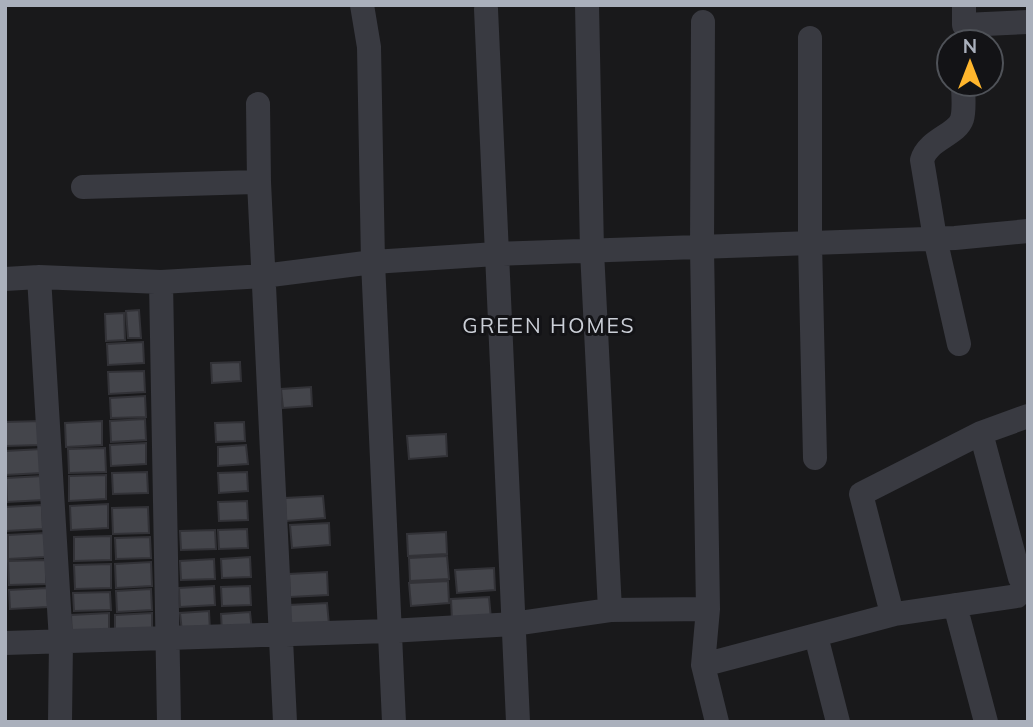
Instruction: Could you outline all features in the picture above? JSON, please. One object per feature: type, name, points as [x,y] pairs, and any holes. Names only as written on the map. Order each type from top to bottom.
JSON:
[{"type":"street","points":[[362,5],[369,47],[373,262],[394,722]]},
{"type":"street","points":[[587,5],[592,251],[610,610]]},
{"type":"street","points":[[485,9],[518,722]]},
{"type":"street","points":[[703,22],[702,248],[708,609],[703,665],[717,722]]},
{"type":"street","points":[[964,24],[1028,22]]},
{"type":"street","points":[[810,38],[810,243],[815,458]]},
{"type":"street","points":[[959,344],[935,238],[922,160],[925,151],[958,126],[962,119],[963,98]]},
{"type":"street","points":[[258,104],[263,276],[285,722]]},
{"type":"street","points":[[83,187],[259,183]]},
{"type":"street","points":[[5,279],[161,282],[263,276],[373,262],[496,254],[955,238],[1028,231]]},
{"type":"street","points":[[38,278],[61,641],[60,722]]},
{"type":"street","points":[[161,282],[169,722]]},
{"type":"street","points":[[890,602],[861,494],[981,433],[1028,416]]},
{"type":"street","points":[[703,665],[895,614],[955,605],[1018,587],[981,433]]},
{"type":"street","points":[[955,605],[986,722]]},
{"type":"street","points":[[5,643],[389,631],[513,624],[610,610],[708,609]]},
{"type":"street","points":[[816,636],[838,722]]},
{"type":"building","points":[[139,310],[141,338],[128,338],[126,311]]},
{"type":"building","points":[[124,313],[125,340],[106,341],[105,314]]},
{"type":"building","points":[[143,342],[144,363],[108,365],[107,344]]},
{"type":"building","points":[[240,362],[241,381],[212,383],[211,363]]},
{"type":"building","points":[[144,371],[145,392],[109,394],[108,372]]},
{"type":"building","points":[[311,387],[312,406],[283,408],[281,389]]},
{"type":"building","points":[[145,396],[146,417],[111,418],[110,398]]},
{"type":"building","points":[[145,419],[146,440],[111,442],[110,421]]},
{"type":"building","points":[[41,421],[41,445],[5,446],[5,422]]},
{"type":"building","points":[[102,421],[102,445],[66,447],[65,423]]},
{"type":"building","points":[[244,422],[245,441],[216,442],[215,423]]},
{"type":"building","points":[[446,434],[447,456],[409,459],[407,436]]},
{"type":"building","points":[[146,443],[146,464],[111,466],[110,445]]},
{"type":"building","points":[[246,445],[248,464],[218,466],[218,447]]},
{"type":"building","points":[[105,448],[106,472],[69,473],[68,449]]},
{"type":"building","points":[[42,449],[42,473],[5,475],[5,451]]},
{"type":"building","points":[[147,472],[148,493],[113,494],[112,473]]},
{"type":"building","points":[[247,472],[248,491],[219,493],[218,473]]},
{"type":"building","points":[[106,475],[106,499],[69,501],[69,476]]},
{"type":"building","points":[[43,476],[44,500],[7,502],[6,478]]},
{"type":"building","points":[[323,496],[325,518],[286,521],[285,498]]},
{"type":"building","points":[[247,501],[248,520],[219,521],[218,502]]},
{"type":"building","points":[[108,504],[108,528],[71,530],[70,506]]},
{"type":"building","points":[[42,505],[43,529],[6,531],[5,507]]},
{"type":"building","points":[[148,507],[149,533],[113,534],[112,508]]},
{"type":"building","points":[[329,523],[330,545],[292,548],[290,525]]},
{"type":"building","points":[[247,529],[248,548],[219,549],[218,530]]},
{"type":"building","points":[[215,530],[216,549],[181,550],[180,531]]},
{"type":"building","points":[[446,532],[447,554],[408,556],[407,534]]},
{"type":"building","points":[[45,533],[45,557],[8,559],[8,535]]},
{"type":"building","points":[[111,536],[111,560],[74,561],[74,537]]},
{"type":"building","points":[[150,537],[151,558],[116,559],[115,538]]},
{"type":"building","points":[[447,556],[449,579],[410,581],[409,558]]},
{"type":"building","points":[[250,557],[251,577],[222,578],[221,559]]},
{"type":"building","points":[[214,559],[215,579],[181,580],[180,561]]},
{"type":"building","points":[[46,560],[46,584],[9,585],[8,561]]},
{"type":"building","points":[[151,562],[152,586],[116,588],[115,564]]},
{"type":"building","points":[[111,564],[111,588],[75,589],[74,565]]},
{"type":"building","points":[[494,568],[495,590],[457,593],[455,570]]},
{"type":"building","points":[[327,572],[328,595],[290,597],[289,574]]},
{"type":"building","points":[[448,581],[449,603],[411,606],[409,583]]},
{"type":"building","points":[[214,586],[215,605],[180,607],[179,588]]},
{"type":"building","points":[[250,586],[251,605],[222,606],[221,587]]},
{"type":"building","points":[[47,588],[48,607],[10,609],[9,590]]},
{"type":"building","points":[[151,589],[152,610],[117,612],[116,591]]},
{"type":"building","points":[[110,592],[111,610],[74,611],[73,593]]},
{"type":"building","points":[[489,597],[491,619],[452,621],[451,599]]},
{"type":"building","points":[[327,603],[329,625],[290,628],[289,605]]},
{"type":"building","points":[[209,611],[210,631],[182,632],[180,613]]},
{"type":"building","points":[[250,612],[252,631],[222,633],[221,614]]},
{"type":"building","points":[[109,613],[109,637],[72,639],[71,615]]},
{"type":"building","points":[[152,613],[152,636],[115,637],[115,615]]},
{"type":"district","name":"GREEN HOMES","points":[[549,326]]}]
